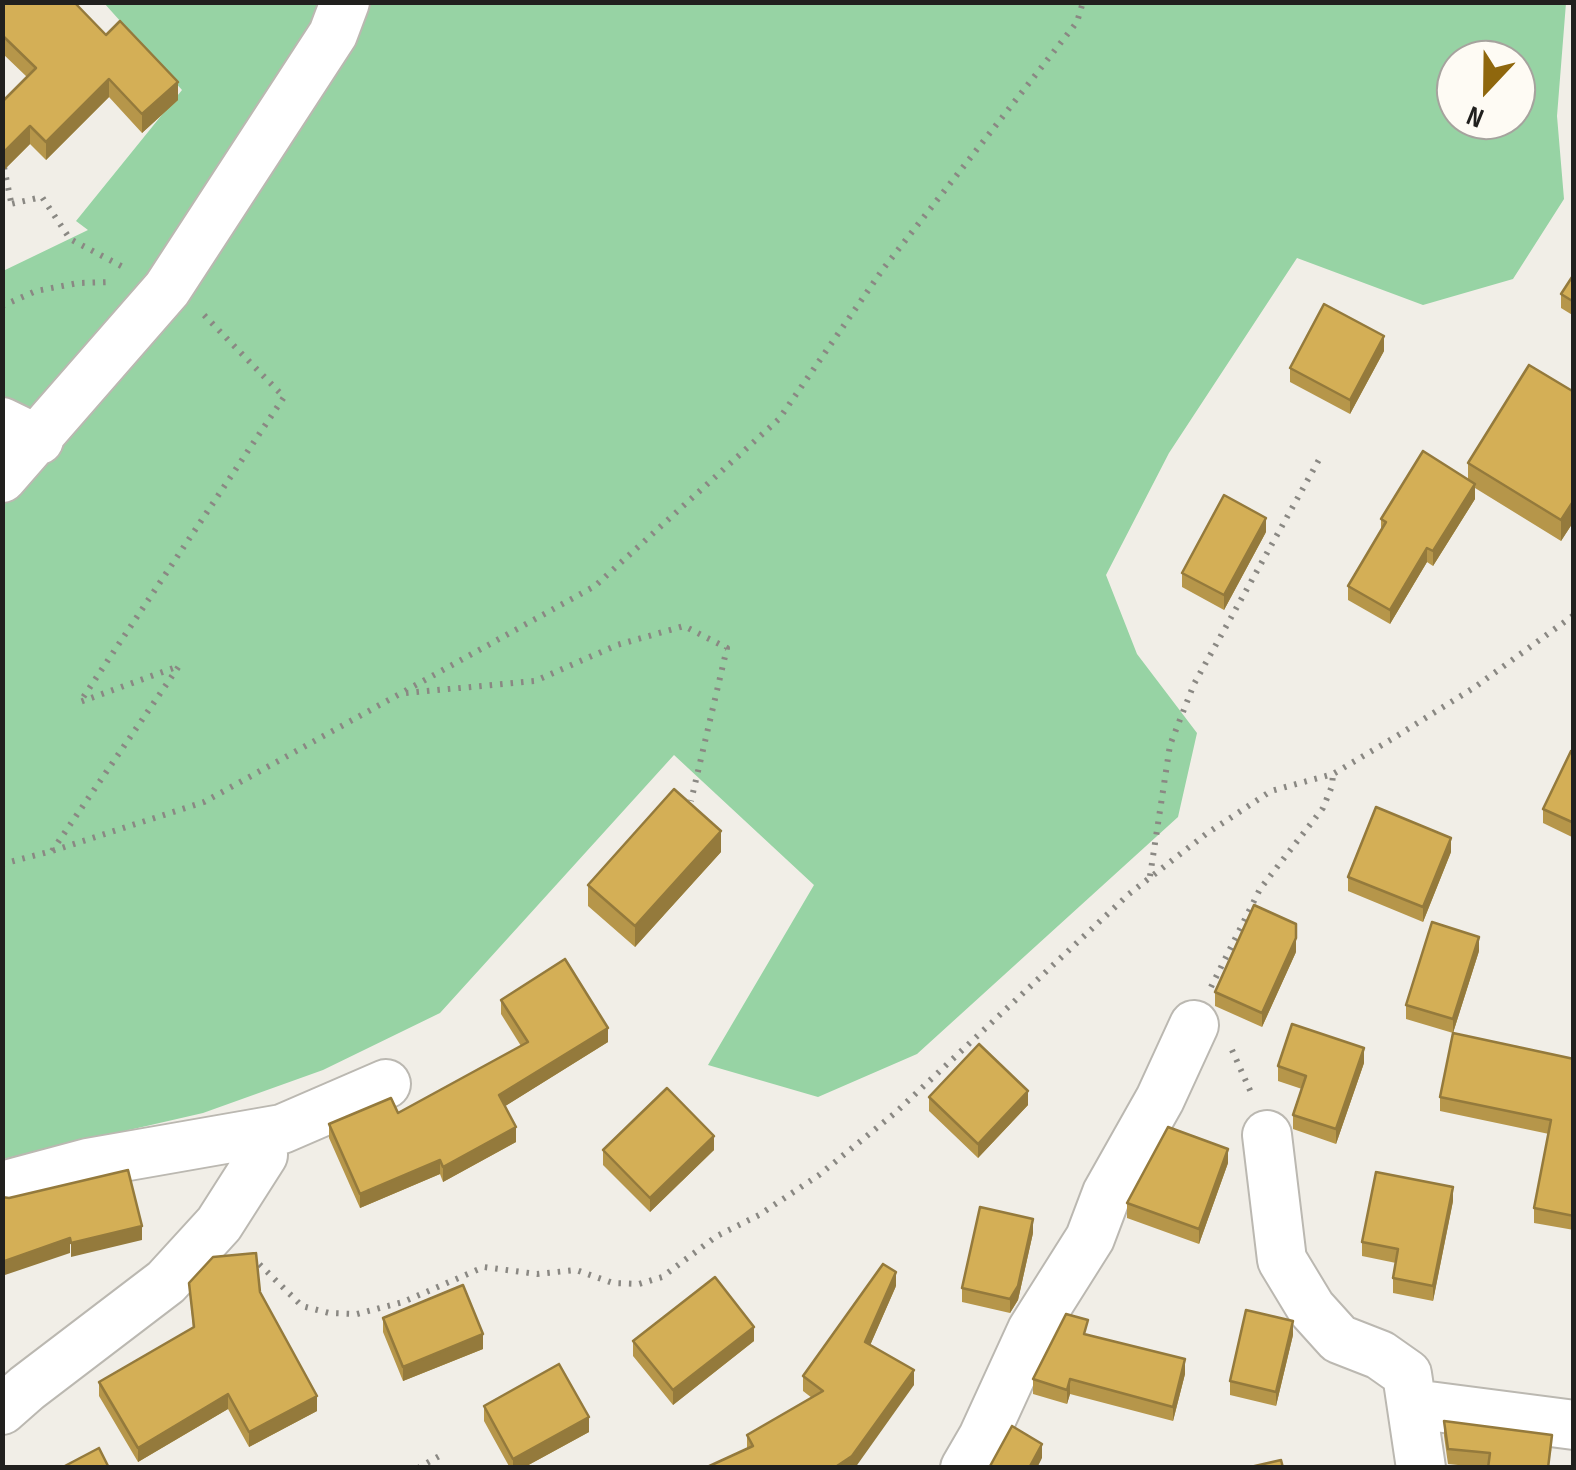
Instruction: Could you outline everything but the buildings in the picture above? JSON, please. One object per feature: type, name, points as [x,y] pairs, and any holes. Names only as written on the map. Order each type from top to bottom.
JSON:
[{"type":"lane","points":[[2,478],[21,431],[157,285],[333,34],[344,2]]},
{"type":"lane","points":[[965,1468],[1032,1330],[1090,1238],[1107,1193],[1160,1099],[1194,1025]]},
{"type":"lane","points":[[2,1186],[88,1163],[282,1129],[386,1084]]},
{"type":"lane","points":[[2,1410],[166,1282],[218,1224],[262,1155],[262,1133]]},
{"type":"lane","points":[[1267,1135],[1282,1260],[1311,1308],[1339,1339],[1380,1355],[1407,1374],[1420,1468]]},
{"type":"lane","points":[[1413,1404],[1574,1425]]},
{"type":"path","points":[[2,864],[204,802],[595,586],[778,419],[905,240],[1077,22],[1082,2]]},
{"type":"path","points":[[2,157],[11,202]]},
{"type":"path","points":[[2,206],[42,197],[70,238],[209,317],[284,397],[80,702],[180,666],[52,851]]},
{"type":"path","points":[[2,306],[36,291],[78,283],[157,285]]},
{"type":"path","points":[[1150,877],[1170,745],[1194,684],[1322,456]]},
{"type":"path","points":[[218,1224],[302,1306],[329,1313],[357,1314],[403,1302],[484,1268],[537,1274],[576,1270],[614,1283],[639,1284],[662,1277],[717,1236],[758,1215],[819,1174],[895,1113],[1129,894],[1206,834],[1271,791],[1333,774],[1475,688],[1574,616]]},
{"type":"path","points":[[400,694],[534,682],[617,644],[684,626],[727,648],[691,800]]},
{"type":"path","points":[[1267,1135],[1237,1054],[1217,1034],[1194,1025],[1241,922],[1260,889],[1322,808],[1333,774]]},
{"type":"path","points":[[418,1468],[443,1454]]},
{"type":"green space","points":[[104,3],[1566,3],[1557,116],[1564,199],[1513,279],[1423,305],[1297,258],[1169,453],[1106,575],[1137,654],[1197,733],[1178,817],[917,1054],[818,1097],[708,1065],[814,885],[674,755],[440,1013],[323,1070],[203,1113],[3,1159],[3,271],[88,230],[76,221],[182,90]]}]
